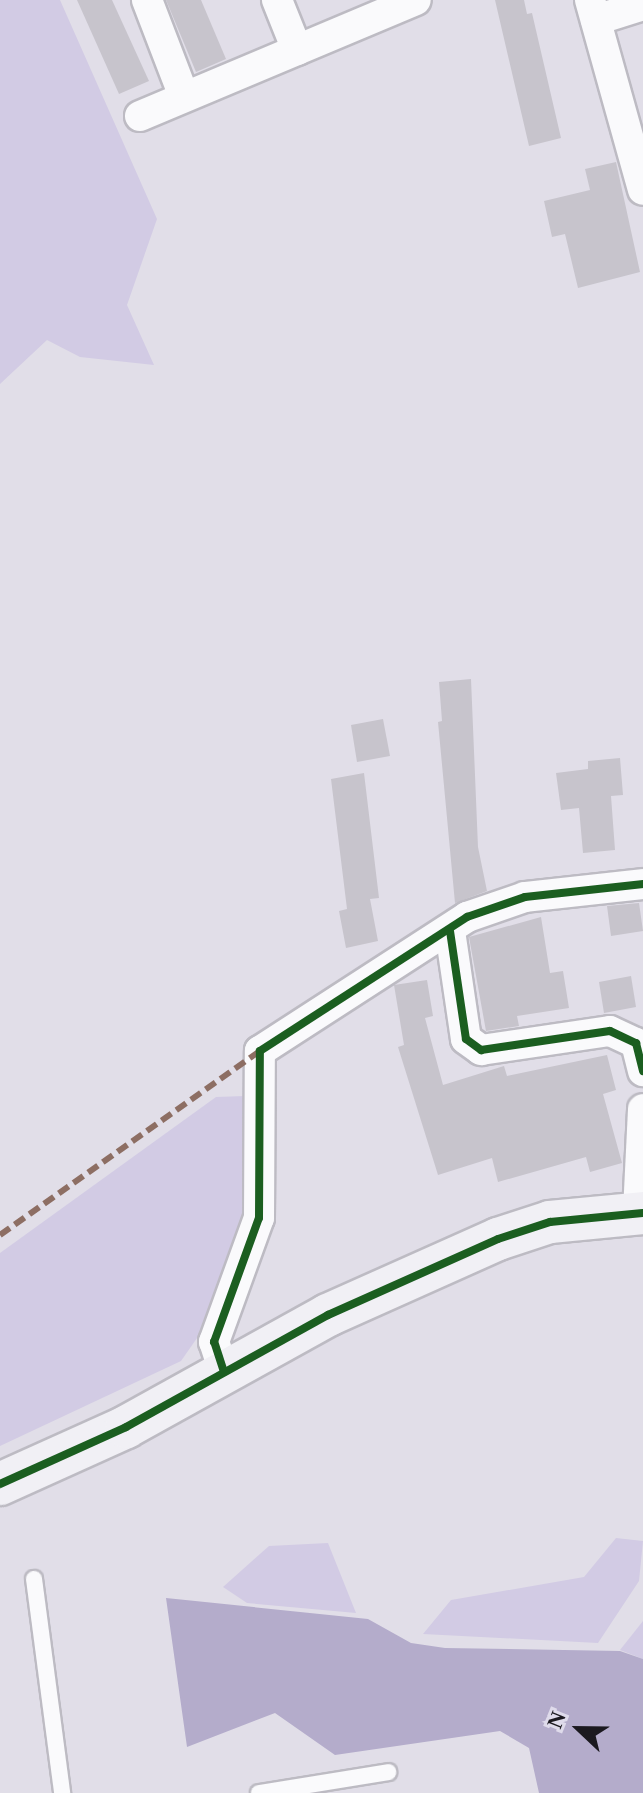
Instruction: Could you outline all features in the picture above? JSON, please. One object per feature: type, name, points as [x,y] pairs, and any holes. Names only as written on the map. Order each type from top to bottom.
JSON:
[{"type":"street","points":[[147,0],[183,94]]},
{"type":"street","points":[[277,0],[297,50]]},
{"type":"street","points":[[140,116],[183,94],[414,0]]},
{"type":"street","points":[[643,5],[593,10],[634,117],[643,190]]},
{"type":"street","points":[[224,1372],[214,1342],[259,1218],[260,1051],[391,963],[450,931],[467,917],[525,897],[643,884]]},
{"type":"street","points":[[450,931],[466,1039],[481,1050],[610,1031],[636,1043],[643,1071]]},
{"type":"street","points":[[0,1484],[60,1460],[328,1315],[498,1239],[550,1222],[640,1212],[643,1109]]},
{"type":"lane","points":[[34,1579],[62,1793]]},
{"type":"lane","points":[[259,1793],[388,1772]]},
{"type":"shaded area","points":[[0,0],[60,0],[157,219],[127,305],[154,365],[80,357],[47,340],[0,384]]},
{"type":"shaded area","points":[[245,1096],[251,1227],[225,1298],[181,1361],[0,1446],[0,1253],[216,1097]]},
{"type":"shaded area","points":[[616,1538],[643,1541],[639,1581],[598,1643],[423,1634],[451,1600],[584,1577]]},
{"type":"shaded area","points":[[328,1543],[356,1613],[247,1603],[223,1587],[269,1546]]},
{"type":"shaded area","points":[[166,1598],[368,1619],[411,1643],[445,1648],[620,1651],[643,1659],[643,1793],[539,1793],[529,1748],[500,1731],[335,1755],[275,1713],[187,1747]]},
{"type":"shaded area","points":[[643,1621],[643,1659],[620,1650]]},
{"type":"building","points":[[77,0],[112,0],[149,81],[119,94]]},
{"type":"building","points":[[166,0],[201,0],[226,59],[196,72]]},
{"type":"building","points":[[495,0],[524,0],[527,14],[532,13],[561,138],[529,146]]},
{"type":"building","points":[[616,162],[640,272],[578,288],[565,234],[552,237],[544,201],[590,190],[585,169]]},
{"type":"building","points":[[471,679],[478,847],[487,891],[455,903],[438,722],[442,721],[439,682]]},
{"type":"building","points":[[383,719],[390,756],[357,762],[351,725]]},
{"type":"building","points":[[620,758],[623,795],[611,796],[615,850],[583,853],[579,808],[561,810],[556,773],[588,769],[588,761]]},
{"type":"building","points":[[364,773],[379,898],[370,899],[378,941],[346,948],[339,911],[347,909],[331,779]]},
{"type":"building","points":[[639,903],[643,931],[611,936],[607,906]]},
{"type":"building","points":[[541,917],[550,973],[563,971],[569,1008],[517,1016],[519,1026],[486,1031],[469,937]]},
{"type":"building","points":[[631,976],[636,1007],[604,1013],[599,982]]},
{"type":"building","points":[[427,980],[433,1016],[425,1018],[443,1085],[504,1066],[507,1076],[607,1055],[616,1090],[603,1094],[622,1163],[590,1172],[586,1157],[498,1182],[492,1158],[438,1175],[398,1047],[404,1045],[394,985]]},
{"type":"marked path","points":[[0,1235],[260,1051]]},
{"type":"cycle path","points":[[224,1372],[214,1342],[259,1218],[260,1051],[467,917],[525,897],[643,884]]},
{"type":"cycle path","points":[[450,931],[466,1039],[481,1050],[610,1031],[636,1043],[643,1071]]},
{"type":"cycle path","points":[[0,1484],[126,1427],[328,1315],[498,1239],[550,1222],[643,1213]]}]
